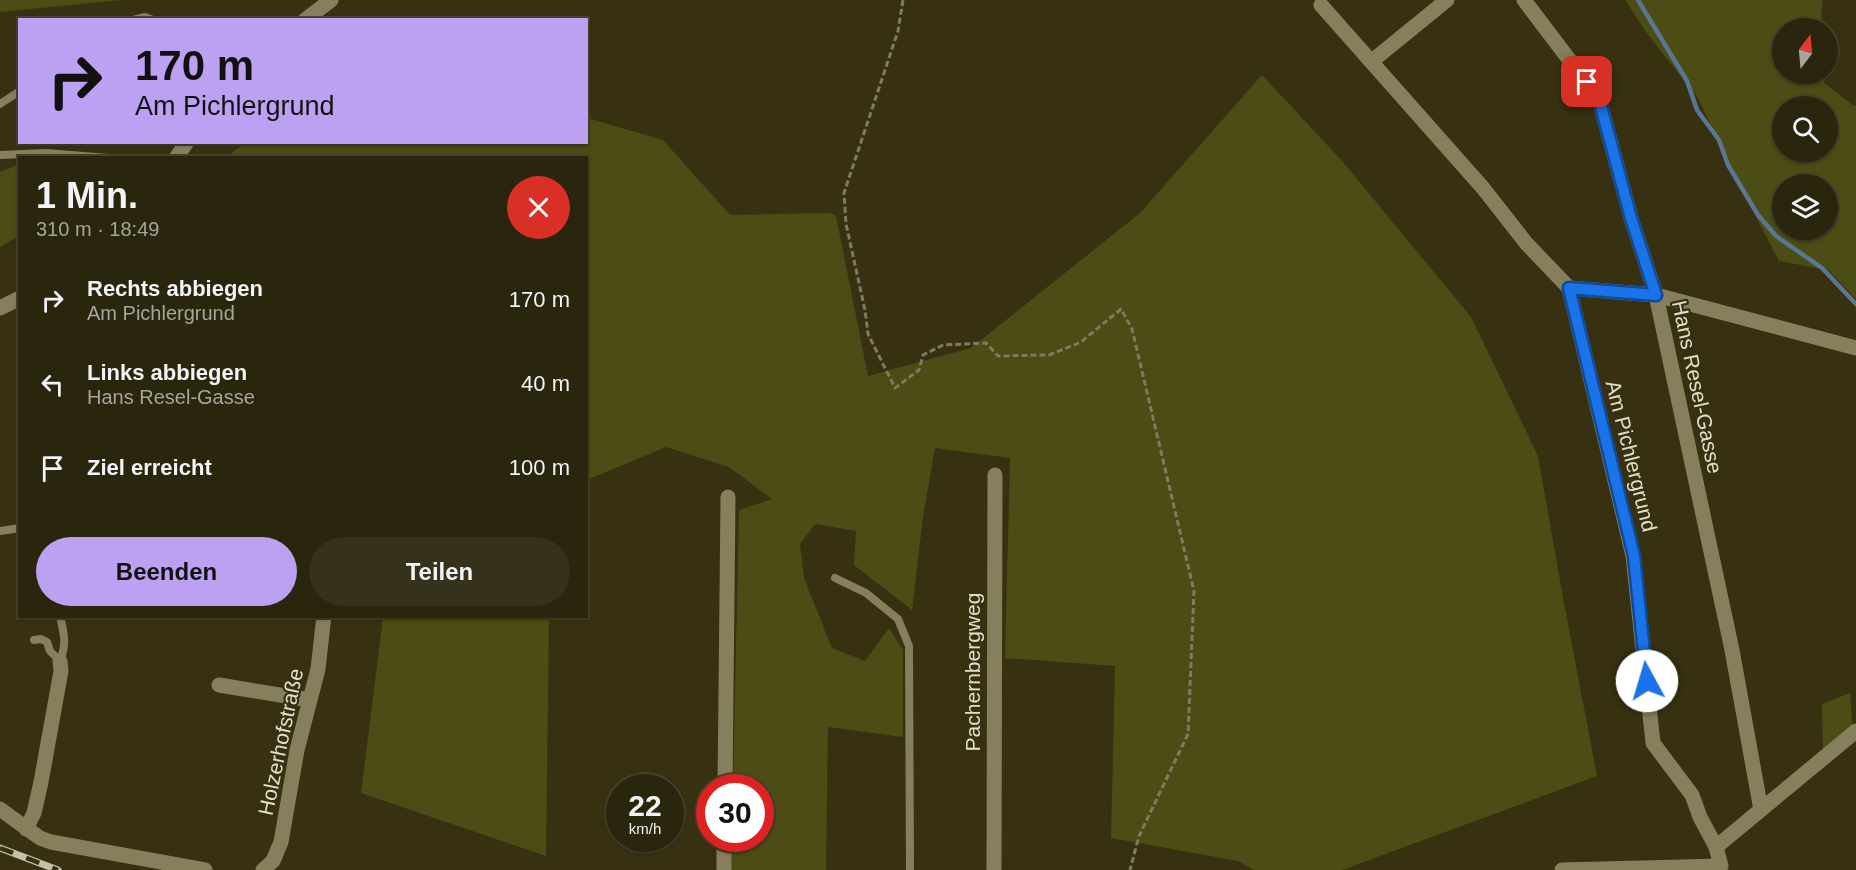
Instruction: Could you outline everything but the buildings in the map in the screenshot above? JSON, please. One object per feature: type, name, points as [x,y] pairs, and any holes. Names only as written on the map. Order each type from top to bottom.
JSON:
[{"type":"street","points":[[308,18],[331,0]]},
{"type":"street","points":[[1372,61],[1447,0]]},
{"type":"street","name":"Hans Resel-Gasse","points":[[1524,0],[1599,99],[1631,218],[1656,295],[1732,650],[1761,810]]},
{"type":"street","points":[[1321,5],[1483,188],[1526,243],[1569,288],[1656,295],[1856,348]]},
{"type":"street","name":"Am Pichlergrund","points":[[1569,288],[1634,556],[1653,743],[1692,795],[1700,817],[1716,847]]},
{"type":"street","points":[[0,308],[18,299]]},
{"type":"street","name":"Pachernbergweg","points":[[994,475],[994,870]]},
{"type":"street","points":[[725,774],[728,497]]},
{"type":"street","name":"Holzerhofstraße","points":[[263,870],[273,861],[281,842],[297,750],[318,669],[324,618]]},
{"type":"street","points":[[26,829],[34,813],[41,782],[61,671],[60,661]]},
{"type":"street","points":[[219,685],[309,700]]},
{"type":"street","points":[[1562,870],[1722,868],[1716,847],[1856,731]]},
{"type":"street","points":[[0,809],[26,829],[51,842],[205,870]]},
{"type":"street","points":[[724,852],[724,870]]},
{"type":"lane","points":[[0,104],[18,92]]},
{"type":"lane","points":[[0,155],[46,153],[83,156]]},
{"type":"lane","points":[[0,531],[18,528]]},
{"type":"lane","points":[[835,578],[866,593],[898,619],[909,646],[910,870]]},
{"type":"lane","points":[[34,640],[41,639],[47,642],[50,651],[60,661],[65,648],[60,618]]},
{"type":"path","points":[[903,0],[898,31],[844,192],[846,224],[868,334],[895,388],[919,370],[923,355],[943,345],[986,343],[998,356],[1049,355],[1081,342],[1121,309],[1132,329],[1194,591],[1188,734],[1139,836],[1130,870]]},
{"type":"shaded area","points":[[0,0],[121,0],[0,12]]},
{"type":"shaded area","points":[[1625,0],[1823,0],[1821,18],[1772,18],[1772,84],[1825,84],[1854,106],[1856,105],[1856,299],[1828,270],[1779,261],[1697,96],[1648,35]]},
{"type":"shaded area","points":[[1262,75],[1343,162],[1471,317],[1538,456],[1597,776],[1342,870],[1254,870],[1238,861],[1111,838],[1115,666],[1005,658],[1010,458],[935,448],[923,517],[912,610],[854,565],[856,531],[815,524],[800,544],[804,578],[832,648],[865,661],[889,628],[903,650],[903,737],[828,727],[826,870],[731,870],[732,852],[774,852],[774,774],[733,774],[739,510],[772,499],[729,467],[666,447],[588,480],[588,156],[228,156],[243,144],[588,144],[588,118],[663,140],[730,215],[830,213],[836,216],[868,376],[971,348],[1140,213]]},
{"type":"shaded area","points":[[18,164],[18,237],[0,247],[0,172]]},
{"type":"shaded area","points":[[383,618],[549,618],[546,856],[361,793]]},
{"type":"shaded area","points":[[1850,693],[1853,731],[1823,753],[1822,704]]},
{"type":"waterway","points":[[1638,0],[1687,81],[1697,110],[1719,140],[1728,165],[1758,215],[1776,236],[1822,268],[1856,304]]},
{"type":"railway","points":[[0,848],[58,870]]},
{"type":"route","points":[[1587,82],[1599,99],[1631,218],[1656,295],[1569,288],[1634,556],[1647,681]]}]
